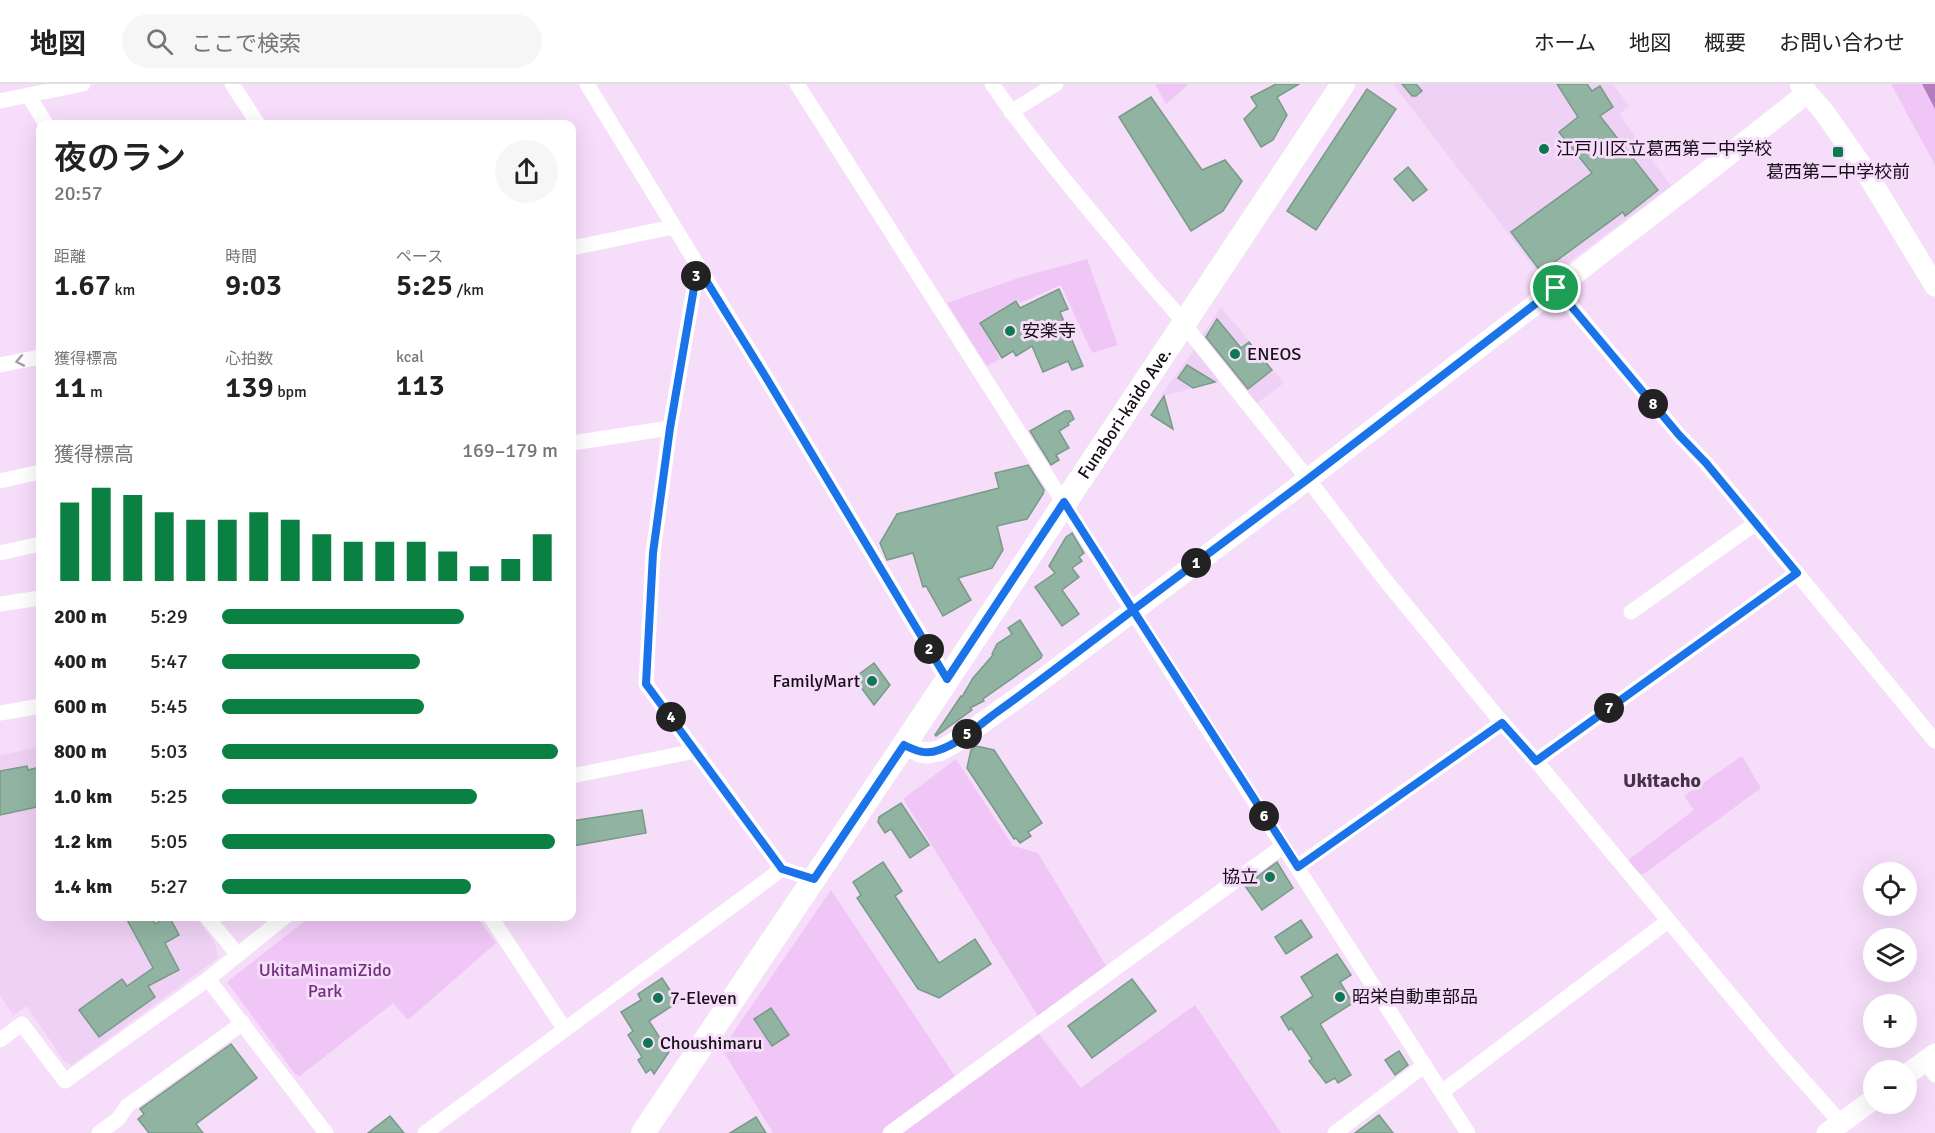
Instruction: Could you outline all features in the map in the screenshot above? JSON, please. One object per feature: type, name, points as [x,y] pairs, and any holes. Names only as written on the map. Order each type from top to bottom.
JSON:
[{"type":"main road","name":"Funabori-kaido Ave.","points":[[652,1129],[814,879],[1343,84]]},
{"type":"street","points":[[0,101],[83,84]]},
{"type":"street","points":[[232,84],[255,120]]},
{"type":"street","points":[[588,84],[947,679]]},
{"type":"street","points":[[798,84],[1468,1133]]},
{"type":"street","points":[[992,84],[1011,112],[1155,290],[1185,322],[1194,337],[1308,479],[1382,576],[1502,723],[1778,1051],[1834,1128],[1863,1107]]},
{"type":"street","points":[[1011,112],[1056,84]]},
{"type":"street","points":[[904,745],[927,753],[939,751],[954,743],[1027,691],[1556,288],[1803,89],[1824,112],[1864,169],[1935,286]]},
{"type":"street","points":[[28,95],[44,120]]},
{"type":"street","points":[[576,247],[674,227]]},
{"type":"street","points":[[699,269],[670,428],[653,553],[646,684],[782,869],[814,879]]},
{"type":"street","points":[[1556,288],[1679,435],[1706,463],[1935,741]]},
{"type":"street","points":[[0,365],[36,358]]},
{"type":"street","points":[[576,442],[670,428]]},
{"type":"street","points":[[0,481],[36,473]]},
{"type":"street","points":[[1631,612],[1756,523]]},
{"type":"street","points":[[0,553],[36,545]]},
{"type":"street","points":[[1536,761],[1797,573]]},
{"type":"street","points":[[0,604],[36,599]]},
{"type":"street","points":[[0,713],[36,707]]},
{"type":"street","points":[[1298,867],[1502,723]]},
{"type":"street","points":[[576,775],[695,751]]},
{"type":"street","points":[[890,1133],[1283,846]]},
{"type":"street","points":[[425,1133],[782,869]]},
{"type":"street","points":[[210,921],[238,955]]},
{"type":"street","points":[[0,1040],[22,1024],[65,1082],[208,979],[280,921]]},
{"type":"street","points":[[493,921],[565,1030]]},
{"type":"street","points":[[1442,1092],[1668,921]]},
{"type":"street","points":[[208,979],[326,1133]]},
{"type":"street","points":[[99,1133],[118,1119],[127,1106],[243,1023]]},
{"type":"street","points":[[1917,1070],[1932,1063]]},
{"type":"street","points":[[1335,1133],[1425,1065]]},
{"type":"shaded area","name":"江戸川区立葛西第二中学校","points":[[1393,84],[1613,84],[1629,106],[1619,114],[1671,186],[1544,280]]},
{"type":"shaded area","points":[[1922,84],[1935,84],[1935,109]]},
{"type":"shaded area","points":[[1221,307],[1284,383],[1256,404],[1202,336]]},
{"type":"shaded area","points":[[1194,350],[1220,381],[1160,397]]},
{"type":"shaded area","points":[[36,748],[36,921],[199,921],[215,944],[218,958],[72,1065],[64,1061],[27,1006],[13,1015],[0,995],[0,755]]},
{"type":"green space","points":[[1155,84],[1189,84],[1166,104]]},
{"type":"green space","points":[[1891,84],[1935,84],[1935,165]]},
{"type":"green space","points":[[1087,259],[1118,345],[1092,353],[1061,285],[1020,303],[1017,299],[979,322],[1000,359],[987,366],[947,303],[1018,278]]},
{"type":"green space","points":[[1742,756],[1761,788],[1642,875],[1627,861],[1694,810],[1684,796]]},
{"type":"green space","points":[[956,759],[1013,846],[1038,853],[1106,966],[1038,1016],[903,799]]},
{"type":"green space","points":[[831,890],[962,1087],[1038,1033],[1081,1088],[1195,1005],[1281,1133],[773,1133],[722,1049]]},
{"type":"green space","name":"UkitaMinamiZido Park","points":[[305,921],[480,921],[496,943],[408,1020],[393,1003],[300,1076],[295,1074],[227,982]]},
{"type":"building","points":[[1276,84],[1299,84],[1277,97],[1287,115],[1273,140],[1261,147],[1244,119],[1257,106],[1251,97]]},
{"type":"building","points":[[1402,84],[1416,84],[1422,91],[1412,96]]},
{"type":"building","points":[[1557,84],[1587,84],[1592,91],[1600,86],[1613,107],[1600,116],[1658,190],[1625,216],[1623,212],[1541,272],[1511,232],[1592,173],[1559,132],[1578,117]]},
{"type":"building","points":[[1367,89],[1396,109],[1316,230],[1287,211]]},
{"type":"building","points":[[1151,97],[1202,170],[1225,160],[1242,181],[1223,211],[1191,231],[1119,117]]},
{"type":"building","points":[[1408,167],[1427,190],[1413,201],[1394,179]]},
{"type":"building","points":[[1059,289],[1068,309],[1060,312],[1083,366],[1072,370],[1068,361],[1043,372],[1032,346],[1016,356],[1013,351],[1002,358],[980,323],[1016,301],[1020,308]]},
{"type":"building","points":[[1217,319],[1241,348],[1249,342],[1272,370],[1248,389],[1206,337]]},
{"type":"building","points":[[1187,365],[1215,382],[1193,388],[1178,378]]},
{"type":"building","points":[[1164,396],[1173,429],[1151,415]]},
{"type":"building","points":[[1065,411],[1070,411],[1074,419],[1059,431],[1069,448],[1056,455],[1059,460],[1051,465],[1030,431]]},
{"type":"building","points":[[1028,465],[1044,490],[1043,494],[1027,519],[997,526],[1003,550],[992,568],[958,578],[971,600],[943,616],[926,586],[923,587],[913,553],[887,560],[880,543],[897,514],[999,488],[995,473]]},
{"type":"building","points":[[1072,533],[1084,553],[1079,557],[1082,561],[1072,568],[1079,577],[1062,590],[1079,614],[1062,626],[1035,587],[1055,573],[1049,566],[1066,537]]},
{"type":"building","points":[[1020,620],[1042,655],[1041,658],[983,699],[984,701],[970,708],[972,710],[936,736],[973,678],[993,655],[997,644],[1012,634],[1008,628]]},
{"type":"building","name":"FamilyMart","points":[[874,663],[890,685],[874,705],[854,678]]},
{"type":"building","points":[[976,746],[994,750],[1042,823],[1028,832],[1031,836],[1020,843],[1016,838],[1014,839],[967,768],[971,750]]},
{"type":"building","points":[[27,766],[28,770],[36,768],[36,807],[0,815],[0,771]]},
{"type":"building","points":[[901,803],[929,845],[910,858],[891,829],[885,833],[878,822],[879,817]]},
{"type":"building","points":[[642,810],[646,833],[576,845],[576,820]]},
{"type":"building","points":[[883,862],[902,891],[895,896],[939,963],[975,939],[991,964],[939,998],[918,989],[857,898],[861,895],[853,882]]},
{"type":"building","points":[[1277,862],[1293,888],[1262,910],[1245,886]]},
{"type":"building","points":[[1301,920],[1312,937],[1286,954],[1275,937]]},
{"type":"building","points":[[128,921],[154,921],[155,924],[160,921],[172,921],[179,935],[165,943],[179,970],[148,986],[155,997],[99,1037],[79,1010],[122,979],[127,986],[153,968]]},
{"type":"building","points":[[1337,954],[1351,975],[1340,982],[1353,1003],[1320,1024],[1351,1075],[1338,1083],[1335,1078],[1326,1083],[1309,1061],[1312,1059],[1291,1028],[1289,1030],[1281,1017],[1313,996],[1301,977]]},
{"type":"building","name":"Choushimaru","points":[[662,978],[678,1002],[649,1021],[669,1052],[654,1074],[651,1069],[646,1073],[638,1060],[642,1057],[628,1035],[633,1031],[621,1012],[641,1000],[638,994]]},
{"type":"building","points":[[1132,979],[1156,1011],[1092,1058],[1068,1026]]},
{"type":"building","points":[[771,1008],[789,1035],[772,1046],[754,1019]]},
{"type":"building","points":[[231,1044],[257,1078],[196,1124],[203,1133],[149,1133],[138,1119],[144,1114],[140,1109]]},
{"type":"building","points":[[1399,1051],[1408,1065],[1395,1075],[1385,1060]]},
{"type":"building","points":[[1379,1115],[1393,1133],[1355,1133]]},
{"type":"building","points":[[390,1116],[404,1133],[368,1133]]},
{"type":"building","points":[[756,1117],[766,1133],[730,1133]]},
{"type":"place","name":"江戸川区立葛西第二中学校","points":[[1544,149]]},
{"type":"place","name":"葛西第二中学校前","points":[[1838,152]]},
{"type":"place","name":"安楽寺","points":[[1010,331]]},
{"type":"place","name":"ENEOS","points":[[1235,354]]},
{"type":"place","name":"FamilyMart","points":[[872,681]]},
{"type":"place","name":"協立","points":[[1270,877]]},
{"type":"place","name":"昭栄自動車部品","points":[[1340,997]]},
{"type":"place","name":"7-Eleven","points":[[658,998]]},
{"type":"place","name":"Choushimaru","points":[[648,1043]]},
{"type":"district","name":"Ukitacho","points":[[1662,780]]},
{"type":"route","points":[[1556,288],[1133,610],[1064,502],[947,679],[699,269],[670,428],[653,553],[646,684],[782,869],[814,879],[904,745],[927,753],[939,751],[954,743],[1133,610],[1298,867],[1502,723],[1536,761],[1797,573],[1556,288]]}]
